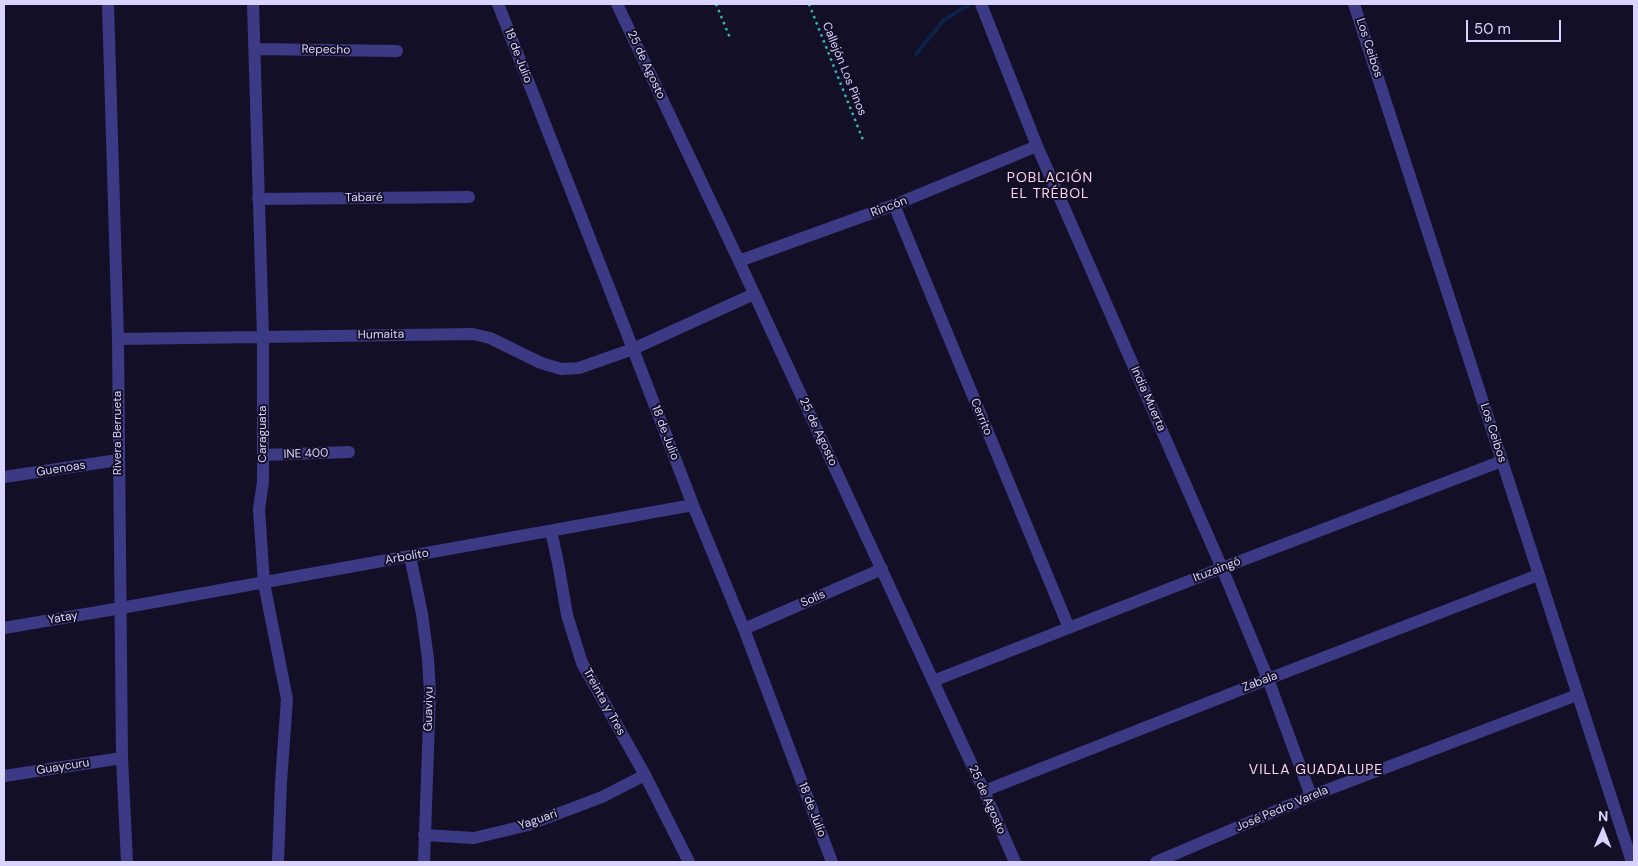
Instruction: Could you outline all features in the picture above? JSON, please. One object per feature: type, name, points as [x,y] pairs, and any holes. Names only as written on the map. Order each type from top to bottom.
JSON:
[{"type":"street","name":"Rivera Berrueta","points":[[108,4],[118,339],[122,758],[127,862]]},
{"type":"street","name":"Caraguata","points":[[253,4],[263,337],[263,482],[259,509],[264,583],[287,699],[278,862]]},
{"type":"street","name":"18 de Julio","points":[[498,4],[692,505],[744,629],[832,862]]},
{"type":"street","name":"25 de Agosto","points":[[617,4],[882,569],[1015,862]]},
{"type":"street","name":"India Muerta","points":[[981,4],[1037,146],[1222,568],[1268,679],[1311,796]]},
{"type":"street","name":"Los Ceibos","points":[[1354,4],[1632,862]]},
{"type":"street","name":"Repecho","points":[[255,49],[397,51]]},
{"type":"street","name":"Rincón","points":[[739,261],[894,205],[1037,146]]},
{"type":"street","name":"Tabaré","points":[[258,199],[469,197]]},
{"type":"street","name":"Cerrito","points":[[894,205],[1068,628]]},
{"type":"street","points":[[633,349],[754,294]]},
{"type":"street","name":"Humaita","points":[[118,339],[473,334],[490,338],[541,363],[560,369],[579,368],[633,349]]},
{"type":"street","name":"INE 400","points":[[263,455],[349,452]]},
{"type":"street","name":"Guenoas","points":[[4,477],[118,460]]},
{"type":"street","name":"Ituzaingó","points":[[933,681],[1502,461]]},
{"type":"street","name":"Arbolito","points":[[121,608],[692,505]]},
{"type":"street","name":"Treinta y Tres","points":[[551,531],[567,615],[582,663],[645,775],[689,862]]},
{"type":"street","name":"Guaviyu","points":[[410,556],[422,614],[430,693],[424,862]]},
{"type":"street","name":"Solís","points":[[744,629],[882,569]]},
{"type":"street","name":"Zabala","points":[[984,791],[1268,679],[1538,576]]},
{"type":"street","name":"Yatay","points":[[4,628],[121,608]]},
{"type":"street","name":"José Pedro Varela","points":[[1156,862],[1311,796],[1577,695]]},
{"type":"street","name":"Guaycuru","points":[[4,776],[122,758]]},
{"type":"street","name":"Yaguari","points":[[424,835],[474,838],[520,827],[602,797],[645,775]]},
{"type":"path","points":[[716,4],[730,38]]},
{"type":"path","name":"Callejón Los Pinos","points":[[809,4],[863,140]]},
{"type":"waterway","points":[[916,54],[944,20],[970,4]]},
{"type":"district","name":"POBLACIÓN EL TRÉBOL","points":[[1050,186]]},
{"type":"district","name":"VILLA GUADALUPE","points":[[1316,770]]}]
